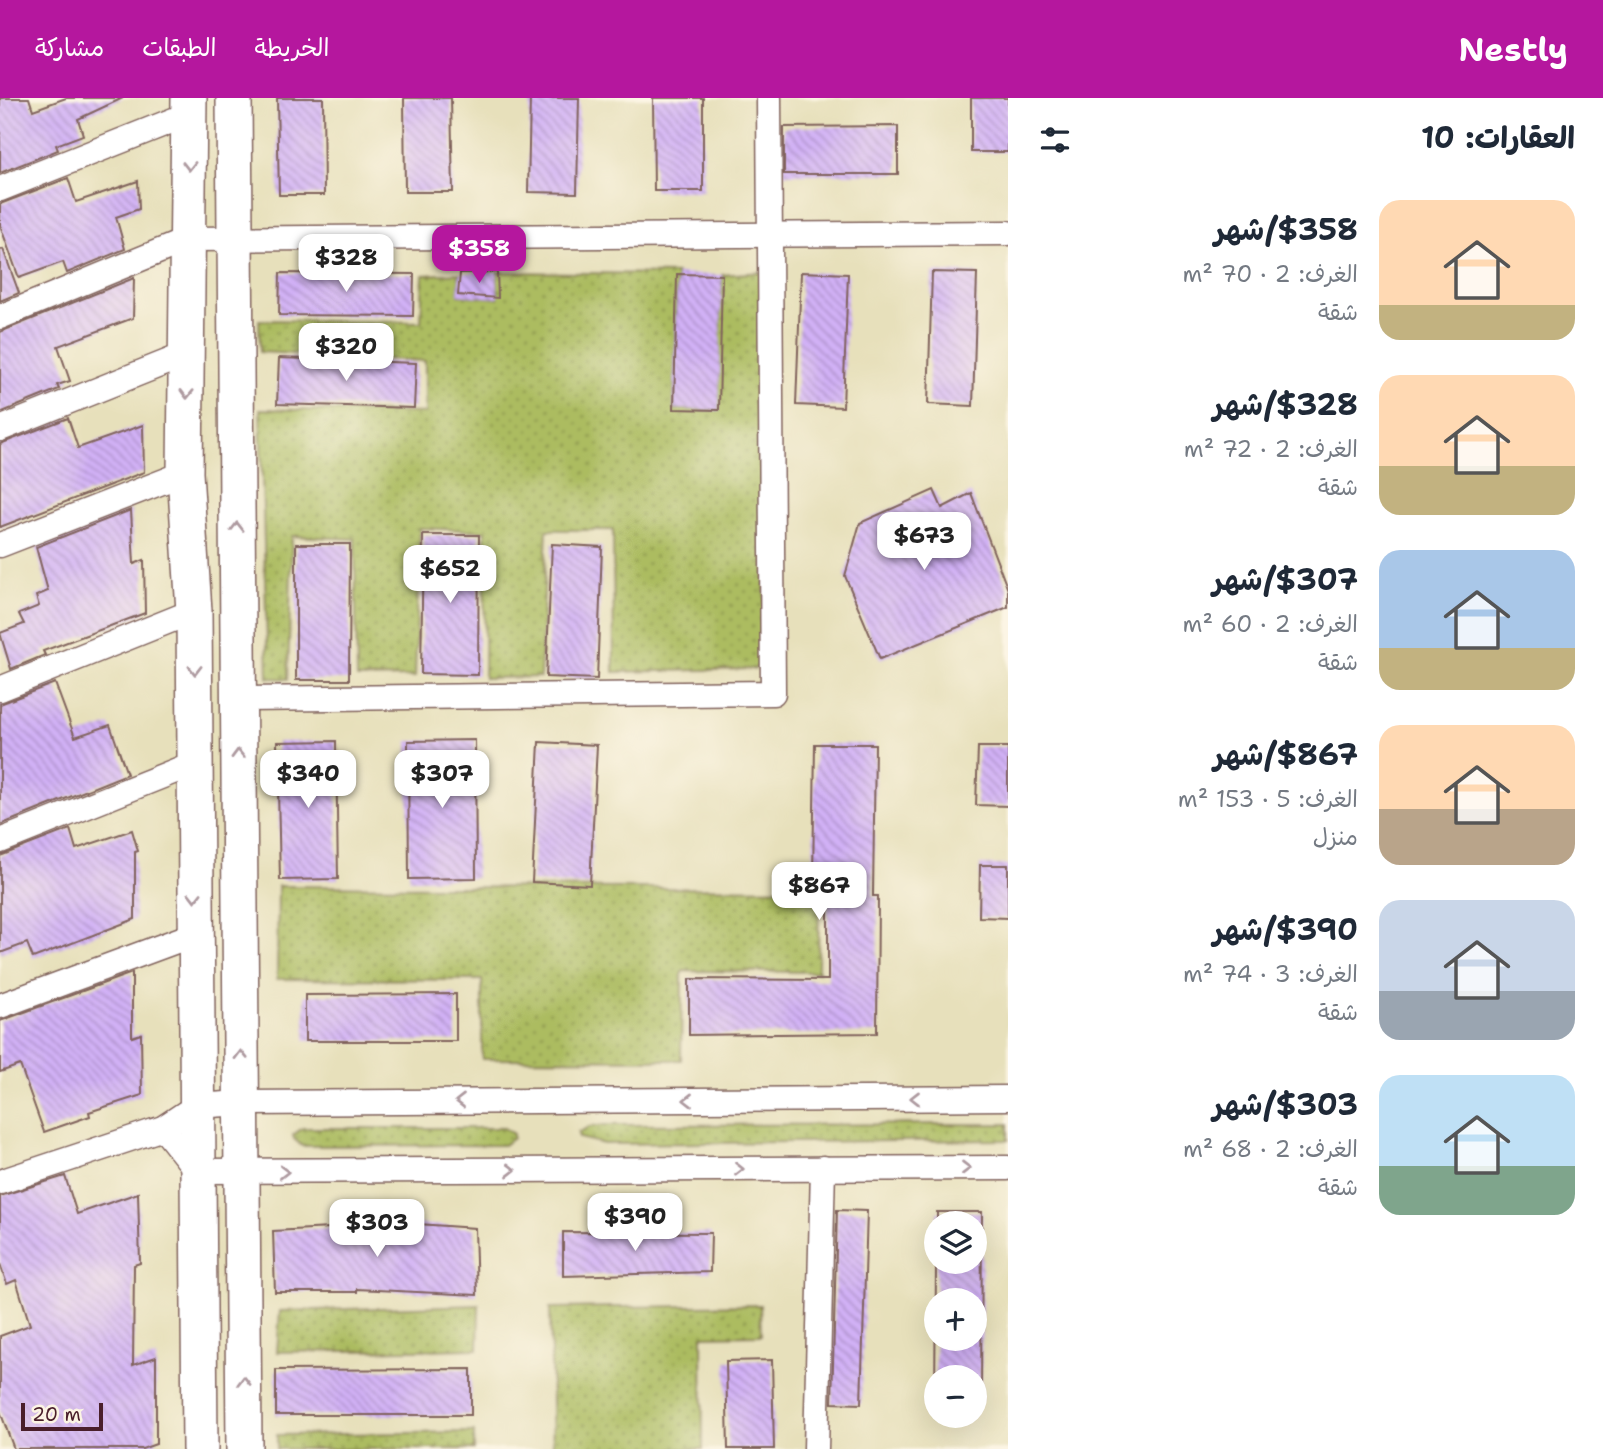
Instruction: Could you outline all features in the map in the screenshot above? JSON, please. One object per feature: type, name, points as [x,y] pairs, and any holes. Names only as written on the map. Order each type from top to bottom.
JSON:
[{"type":"main road","points":[[234,98],[244,1449]]},
{"type":"main road","points":[[189,106],[185,473],[194,611],[200,1449]]},
{"type":"street","points":[[238,699],[773,693],[769,98]]},
{"type":"street","points":[[0,189],[189,106]]},
{"type":"street","points":[[0,317],[189,239],[771,232],[1008,233]]},
{"type":"street","points":[[0,429],[187,354]]},
{"type":"street","points":[[0,545],[185,473]]},
{"type":"street","points":[[0,689],[194,611]]},
{"type":"street","points":[[0,841],[195,763]]},
{"type":"street","points":[[0,1006],[195,934]]},
{"type":"street","points":[[0,1182],[163,1128],[196,1106],[242,1103],[1008,1098]]},
{"type":"street","points":[[163,1128],[197,1171],[1008,1168]]},
{"type":"street","points":[[816,1449],[823,1168]]},
{"type":"green space","points":[[497,272],[677,274],[674,409],[718,410],[722,275],[763,272],[765,664],[754,669],[614,672],[613,530],[547,530],[540,677],[484,678],[485,531],[420,528],[415,677],[357,678],[355,539],[292,536],[288,679],[268,678],[260,409],[425,413],[425,361],[260,352],[259,320],[421,322],[423,275],[460,273],[459,295],[498,298]]},
{"type":"green space","points":[[278,886],[819,889],[818,972],[682,971],[681,1060],[482,1059],[482,980],[277,979]]},
{"type":"green space","points":[[1008,1124],[1008,1140],[604,1144],[579,1138],[578,1133],[589,1127],[605,1125]]},
{"type":"green space","points":[[303,1128],[504,1128],[513,1134],[513,1138],[504,1145],[302,1146],[293,1135]]},
{"type":"green space","points":[[479,1305],[478,1349],[277,1352],[280,1311]]},
{"type":"green space","points":[[760,1305],[761,1335],[702,1336],[703,1449],[553,1449],[550,1308]]},
{"type":"green space","points":[[474,1432],[474,1449],[277,1449],[277,1435]]},
{"type":"building","points":[[0,98],[29,98],[33,110],[66,98],[123,98],[78,119],[83,135],[56,145],[58,150],[0,173]]},
{"type":"building","points":[[277,98],[323,98],[324,195],[279,195]]},
{"type":"building","points":[[404,98],[451,98],[453,192],[405,192]]},
{"type":"building","points":[[530,98],[579,98],[577,193],[528,192]]},
{"type":"building","points":[[653,98],[703,98],[703,191],[654,191]]},
{"type":"building","points":[[971,98],[1008,98],[1008,152],[971,152]]},
{"type":"building","points":[[898,126],[898,174],[784,174],[784,127]]},
{"type":"building","points":[[68,178],[76,202],[138,181],[139,209],[116,217],[125,249],[67,273],[63,262],[19,278],[0,225],[0,204]]},
{"type":"building","points":[[3,249],[19,293],[0,301],[0,250]]},
{"type":"building","points":[[497,272],[498,298],[458,295],[460,273]]},
{"type":"building","points":[[801,272],[848,274],[843,407],[796,405]]},
{"type":"building","points":[[932,272],[977,273],[973,406],[928,404]]},
{"type":"building","points":[[280,273],[414,274],[413,316],[279,315]]},
{"type":"building","points":[[677,274],[722,275],[719,410],[674,409]]},
{"type":"building","points":[[134,278],[133,318],[58,346],[70,381],[57,385],[59,389],[0,413],[0,332]]},
{"type":"building","points":[[279,358],[416,363],[414,408],[277,404]]},
{"type":"building","points":[[68,418],[78,448],[143,425],[144,472],[0,527],[0,444]]},
{"type":"building","points":[[934,490],[942,508],[971,493],[1008,590],[1008,607],[880,659],[845,576],[860,523]]},
{"type":"building","points":[[131,510],[134,564],[144,560],[145,613],[43,651],[45,655],[11,669],[0,633],[24,624],[19,614],[39,606],[36,596],[48,591],[36,547]]},
{"type":"building","points":[[423,535],[479,535],[478,675],[421,674]]},
{"type":"building","points":[[296,544],[350,544],[349,680],[296,680]]},
{"type":"building","points":[[552,544],[602,547],[597,679],[546,677]]},
{"type":"building","points":[[55,683],[75,737],[110,725],[127,774],[0,825],[0,704]]},
{"type":"building","points":[[475,740],[476,878],[409,879],[408,741]]},
{"type":"building","points":[[336,741],[338,879],[280,880],[277,742]]},
{"type":"building","points":[[539,742],[597,745],[590,885],[532,882]]},
{"type":"building","points":[[815,744],[875,744],[873,896],[878,896],[877,1033],[689,1035],[689,979],[828,980],[828,879],[813,879]]},
{"type":"building","points":[[978,747],[1008,747],[1008,806],[976,805]]},
{"type":"building","points":[[70,829],[76,849],[132,830],[138,851],[135,852],[135,919],[33,958],[27,943],[0,953],[0,856]]},
{"type":"building","points":[[980,865],[1008,865],[1008,918],[979,917]]},
{"type":"building","points":[[132,973],[132,1037],[141,1034],[142,1095],[89,1112],[90,1116],[44,1132],[20,1065],[0,1072],[0,1021]]},
{"type":"building","points":[[456,994],[456,1041],[305,1041],[305,995]]},
{"type":"building","points":[[65,1176],[77,1214],[138,1193],[140,1263],[134,1265],[133,1365],[156,1357],[156,1444],[142,1449],[14,1449],[0,1411],[0,1336],[30,1325],[16,1280],[7,1284],[0,1264],[0,1196]]},
{"type":"building","points":[[837,1210],[867,1211],[861,1404],[832,1403]]},
{"type":"building","points":[[389,1222],[475,1228],[477,1295],[357,1289],[357,1292],[275,1292],[273,1231],[389,1225]]},
{"type":"building","points":[[563,1232],[711,1233],[710,1272],[563,1276]]},
{"type":"building","points":[[936,1274],[982,1274],[982,1288],[936,1288]]},
{"type":"building","points":[[935,1351],[981,1351],[981,1365],[935,1365]]},
{"type":"building","points":[[772,1360],[774,1449],[728,1449],[726,1361]]},
{"type":"building","points":[[471,1369],[471,1415],[276,1415],[276,1370]]}]
